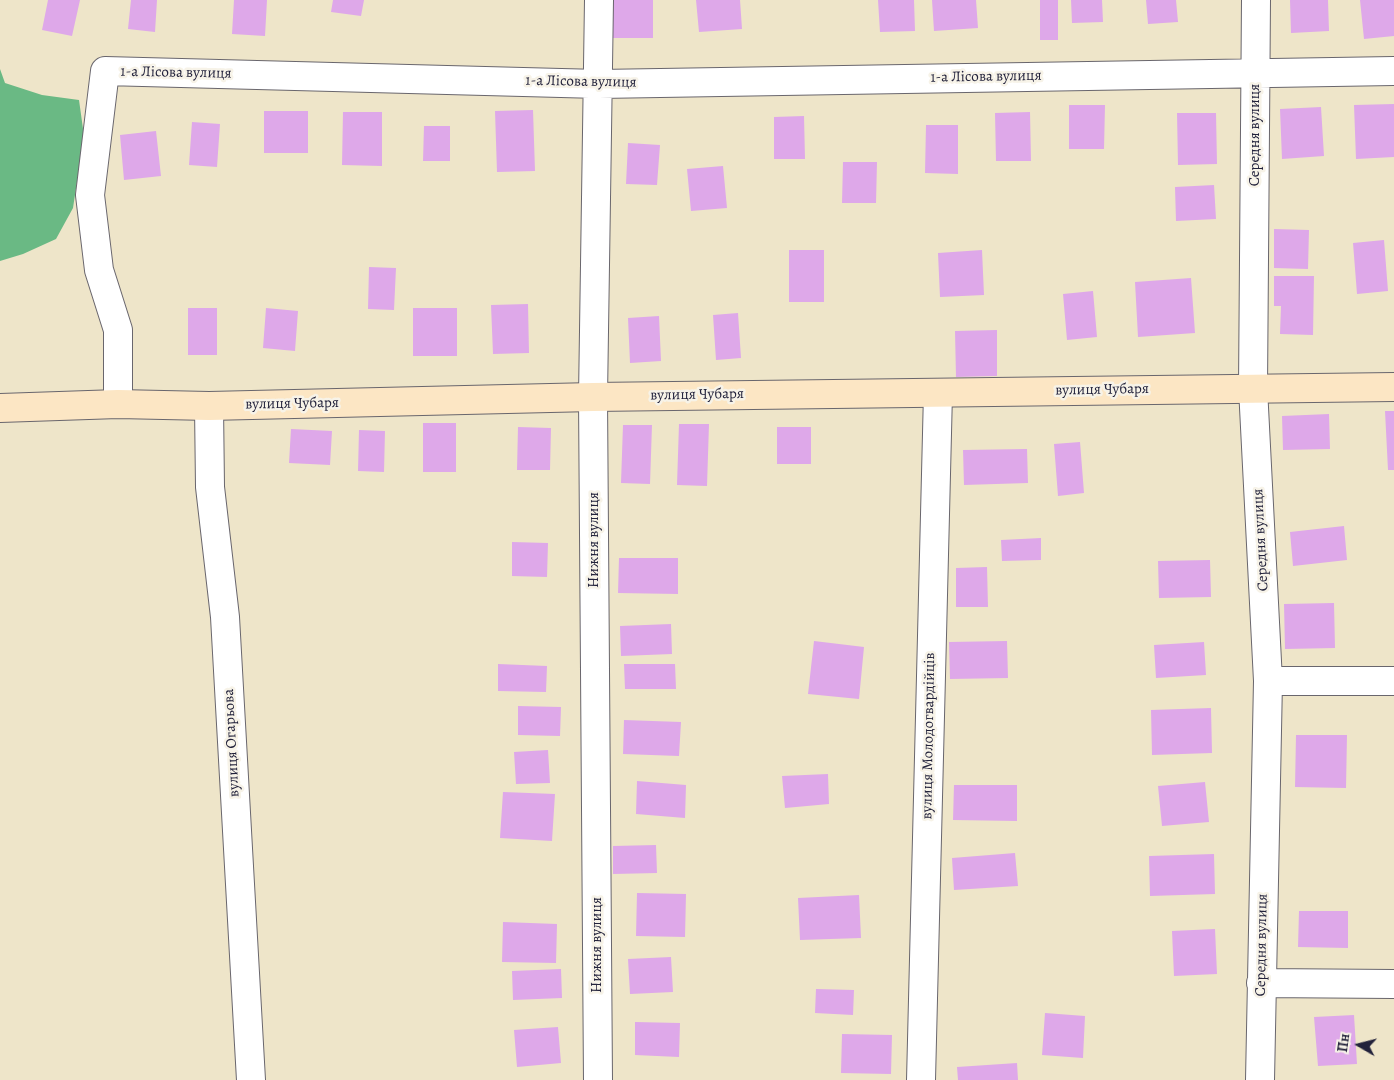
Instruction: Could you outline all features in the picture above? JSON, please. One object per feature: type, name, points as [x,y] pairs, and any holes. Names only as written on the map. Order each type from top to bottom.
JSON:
[{"type":"street","name":"Нижня вулиця","points":[[598,1080],[594,397],[600,0]]},
{"type":"street","name":"Середня вулиця","points":[[1256,0],[1253,388],[1268,681],[1260,1080]]},
{"type":"street","name":"1-а Лісова вулиця","points":[[118,404],[118,330],[99,270],[90,195],[105,71],[599,84],[1256,72],[1394,72]]},
{"type":"street","name":"вулиця Чубаря","points":[[0,408],[118,404],[209,406],[594,397],[1394,387]]},
{"type":"street","name":"вулиця Молодогвардійців","points":[[921,1080],[938,392]]},
{"type":"street","name":"вулиця Огарьова","points":[[209,406],[210,487],[225,616],[251,1080]]},
{"type":"street","points":[[1268,681],[1394,681]]},
{"type":"street","points":[[1261,983],[1394,984]]},
{"type":"green space","points":[[0,69],[5,83],[42,95],[79,100],[84,136],[73,208],[56,239],[23,254],[0,261]]},
{"type":"building","points":[[48,0],[80,0],[72,36],[42,30]]},
{"type":"building","points":[[131,0],[157,0],[155,32],[128,29]]},
{"type":"building","points":[[234,0],[267,0],[265,36],[232,34]]},
{"type":"building","points":[[333,0],[364,0],[361,16],[331,12]]},
{"type":"building","points":[[613,0],[653,0],[653,38],[612,38]]},
{"type":"building","points":[[696,0],[740,0],[742,29],[699,32]]},
{"type":"building","points":[[878,0],[914,0],[915,31],[880,32]]},
{"type":"building","points":[[932,0],[976,0],[978,28],[934,31]]},
{"type":"building","points":[[1040,0],[1058,0],[1058,40],[1040,40]]},
{"type":"building","points":[[1071,0],[1102,0],[1103,22],[1072,23]]},
{"type":"building","points":[[1146,0],[1176,0],[1178,22],[1148,24]]},
{"type":"building","points":[[1290,0],[1328,0],[1329,31],[1291,33]]},
{"type":"building","points":[[1360,0],[1394,0],[1394,36],[1364,39]]},
{"type":"building","points":[[1394,104],[1394,157],[1356,159],[1354,105]]},
{"type":"building","points":[[1069,105],[1105,105],[1104,149],[1069,149]]},
{"type":"building","points":[[1321,107],[1324,156],[1282,159],[1280,109]]},
{"type":"building","points":[[533,110],[535,171],[497,172],[495,111]]},
{"type":"building","points":[[264,111],[308,111],[308,153],[264,153]]},
{"type":"building","points":[[343,112],[382,112],[382,166],[342,165]]},
{"type":"building","points":[[1030,112],[1031,161],[996,161],[995,113]]},
{"type":"building","points":[[1177,113],[1216,113],[1217,164],[1178,165]]},
{"type":"building","points":[[804,116],[805,159],[774,159],[774,117]]},
{"type":"building","points":[[192,122],[220,124],[217,167],[189,165]]},
{"type":"building","points":[[926,125],[958,125],[958,174],[925,173]]},
{"type":"building","points":[[424,126],[450,126],[450,161],[423,161]]},
{"type":"building","points":[[156,131],[161,176],[124,180],[120,135]]},
{"type":"building","points":[[628,143],[660,145],[657,185],[626,184]]},
{"type":"building","points":[[843,162],[877,162],[876,203],[842,203]]},
{"type":"building","points":[[723,166],[727,208],[691,211],[687,169]]},
{"type":"building","points":[[1214,185],[1216,219],[1176,221],[1175,187]]},
{"type":"building","points":[[1274,229],[1309,230],[1308,269],[1274,268]]},
{"type":"building","points":[[1384,240],[1388,291],[1357,294],[1353,243]]},
{"type":"building","points":[[789,250],[824,250],[824,302],[789,302]]},
{"type":"building","points":[[982,250],[984,295],[940,297],[938,253]]},
{"type":"building","points":[[369,267],[396,268],[394,310],[368,309]]},
{"type":"building","points":[[1274,276],[1314,276],[1313,335],[1280,334],[1281,306],[1274,306]]},
{"type":"building","points":[[1191,278],[1195,333],[1138,337],[1135,282]]},
{"type":"building","points":[[1093,291],[1097,337],[1067,340],[1063,294]]},
{"type":"building","points":[[528,304],[529,353],[493,354],[491,305]]},
{"type":"building","points":[[188,308],[217,308],[217,355],[188,355]]},
{"type":"building","points":[[266,308],[298,311],[295,351],[263,348]]},
{"type":"building","points":[[413,308],[457,308],[457,356],[413,356]]},
{"type":"building","points":[[738,313],[741,358],[716,360],[713,315]]},
{"type":"building","points":[[659,316],[661,361],[630,363],[628,318]]},
{"type":"building","points":[[997,330],[997,376],[956,377],[955,331]]},
{"type":"building","points":[[1385,411],[1394,411],[1394,470],[1388,470]]},
{"type":"building","points":[[1329,414],[1330,449],[1283,450],[1282,416]]},
{"type":"building","points":[[423,423],[456,423],[456,472],[423,472]]},
{"type":"building","points":[[679,424],[709,424],[707,486],[677,485]]},
{"type":"building","points":[[623,425],[652,425],[650,484],[621,483]]},
{"type":"building","points":[[518,427],[551,428],[550,470],[517,470]]},
{"type":"building","points":[[777,427],[811,427],[811,464],[777,464]]},
{"type":"building","points":[[291,429],[332,431],[330,465],[289,463]]},
{"type":"building","points":[[359,430],[385,431],[384,472],[358,471]]},
{"type":"building","points":[[1080,442],[1084,493],[1058,496],[1054,444]]},
{"type":"building","points":[[1027,449],[1028,483],[964,485],[963,450]]},
{"type":"building","points":[[1344,526],[1347,560],[1293,566],[1290,532]]},
{"type":"building","points":[[1041,538],[1041,560],[1002,561],[1001,540]]},
{"type":"building","points":[[512,542],[548,543],[547,577],[512,576]]},
{"type":"building","points":[[619,558],[678,558],[678,594],[618,593]]},
{"type":"building","points":[[1210,560],[1211,597],[1159,598],[1158,561]]},
{"type":"building","points":[[987,567],[988,607],[956,607],[956,568]]},
{"type":"building","points":[[1334,603],[1335,648],[1285,649],[1284,604]]},
{"type":"building","points":[[671,624],[672,654],[621,656],[620,626]]},
{"type":"building","points":[[814,641],[864,647],[859,699],[808,694]]},
{"type":"building","points":[[1007,641],[1008,678],[950,679],[949,642]]},
{"type":"building","points":[[1204,642],[1206,675],[1156,678],[1154,645]]},
{"type":"building","points":[[498,664],[547,666],[546,692],[498,691]]},
{"type":"building","points":[[624,664],[675,664],[676,689],[625,689]]},
{"type":"building","points":[[518,706],[561,707],[560,736],[518,735]]},
{"type":"building","points":[[1211,708],[1212,753],[1152,755],[1151,710]]},
{"type":"building","points":[[624,720],[681,722],[679,756],[623,754]]},
{"type":"building","points":[[1296,735],[1347,735],[1346,788],[1295,787]]},
{"type":"building","points":[[548,750],[550,783],[516,784],[514,752]]},
{"type":"building","points":[[828,774],[829,804],[785,808],[782,776]]},
{"type":"building","points":[[637,781],[686,785],[685,818],[636,814]]},
{"type":"building","points":[[1205,782],[1209,822],[1162,826],[1158,786]]},
{"type":"building","points":[[954,785],[1017,785],[1017,821],[953,820]]},
{"type":"building","points":[[503,792],[555,794],[552,841],[500,838]]},
{"type":"building","points":[[656,845],[657,873],[613,874],[613,846]]},
{"type":"building","points":[[1015,853],[1018,886],[954,890],[952,858]]},
{"type":"building","points":[[1214,854],[1215,894],[1150,896],[1149,856]]},
{"type":"building","points":[[637,893],[686,894],[685,937],[636,936]]},
{"type":"building","points":[[859,895],[861,938],[800,940],[798,898]]},
{"type":"building","points":[[1299,911],[1348,911],[1348,948],[1298,947]]},
{"type":"building","points":[[503,922],[557,924],[556,963],[502,962]]},
{"type":"building","points":[[1215,929],[1217,974],[1174,976],[1172,931]]},
{"type":"building","points":[[671,957],[673,992],[630,994],[628,959]]},
{"type":"building","points":[[561,969],[562,998],[513,1000],[512,971]]},
{"type":"building","points":[[816,989],[854,990],[853,1015],[815,1013]]},
{"type":"building","points":[[1045,1013],[1085,1016],[1083,1058],[1042,1055]]},
{"type":"building","points":[[1354,1015],[1357,1064],[1318,1066],[1314,1017]]},
{"type":"building","points":[[635,1022],[680,1023],[679,1057],[635,1055]]},
{"type":"building","points":[[558,1027],[561,1063],[517,1067],[514,1030]]},
{"type":"building","points":[[842,1034],[892,1035],[891,1074],[841,1073]]},
{"type":"building","points":[[1017,1063],[1018,1080],[958,1080],[957,1067]]}]
